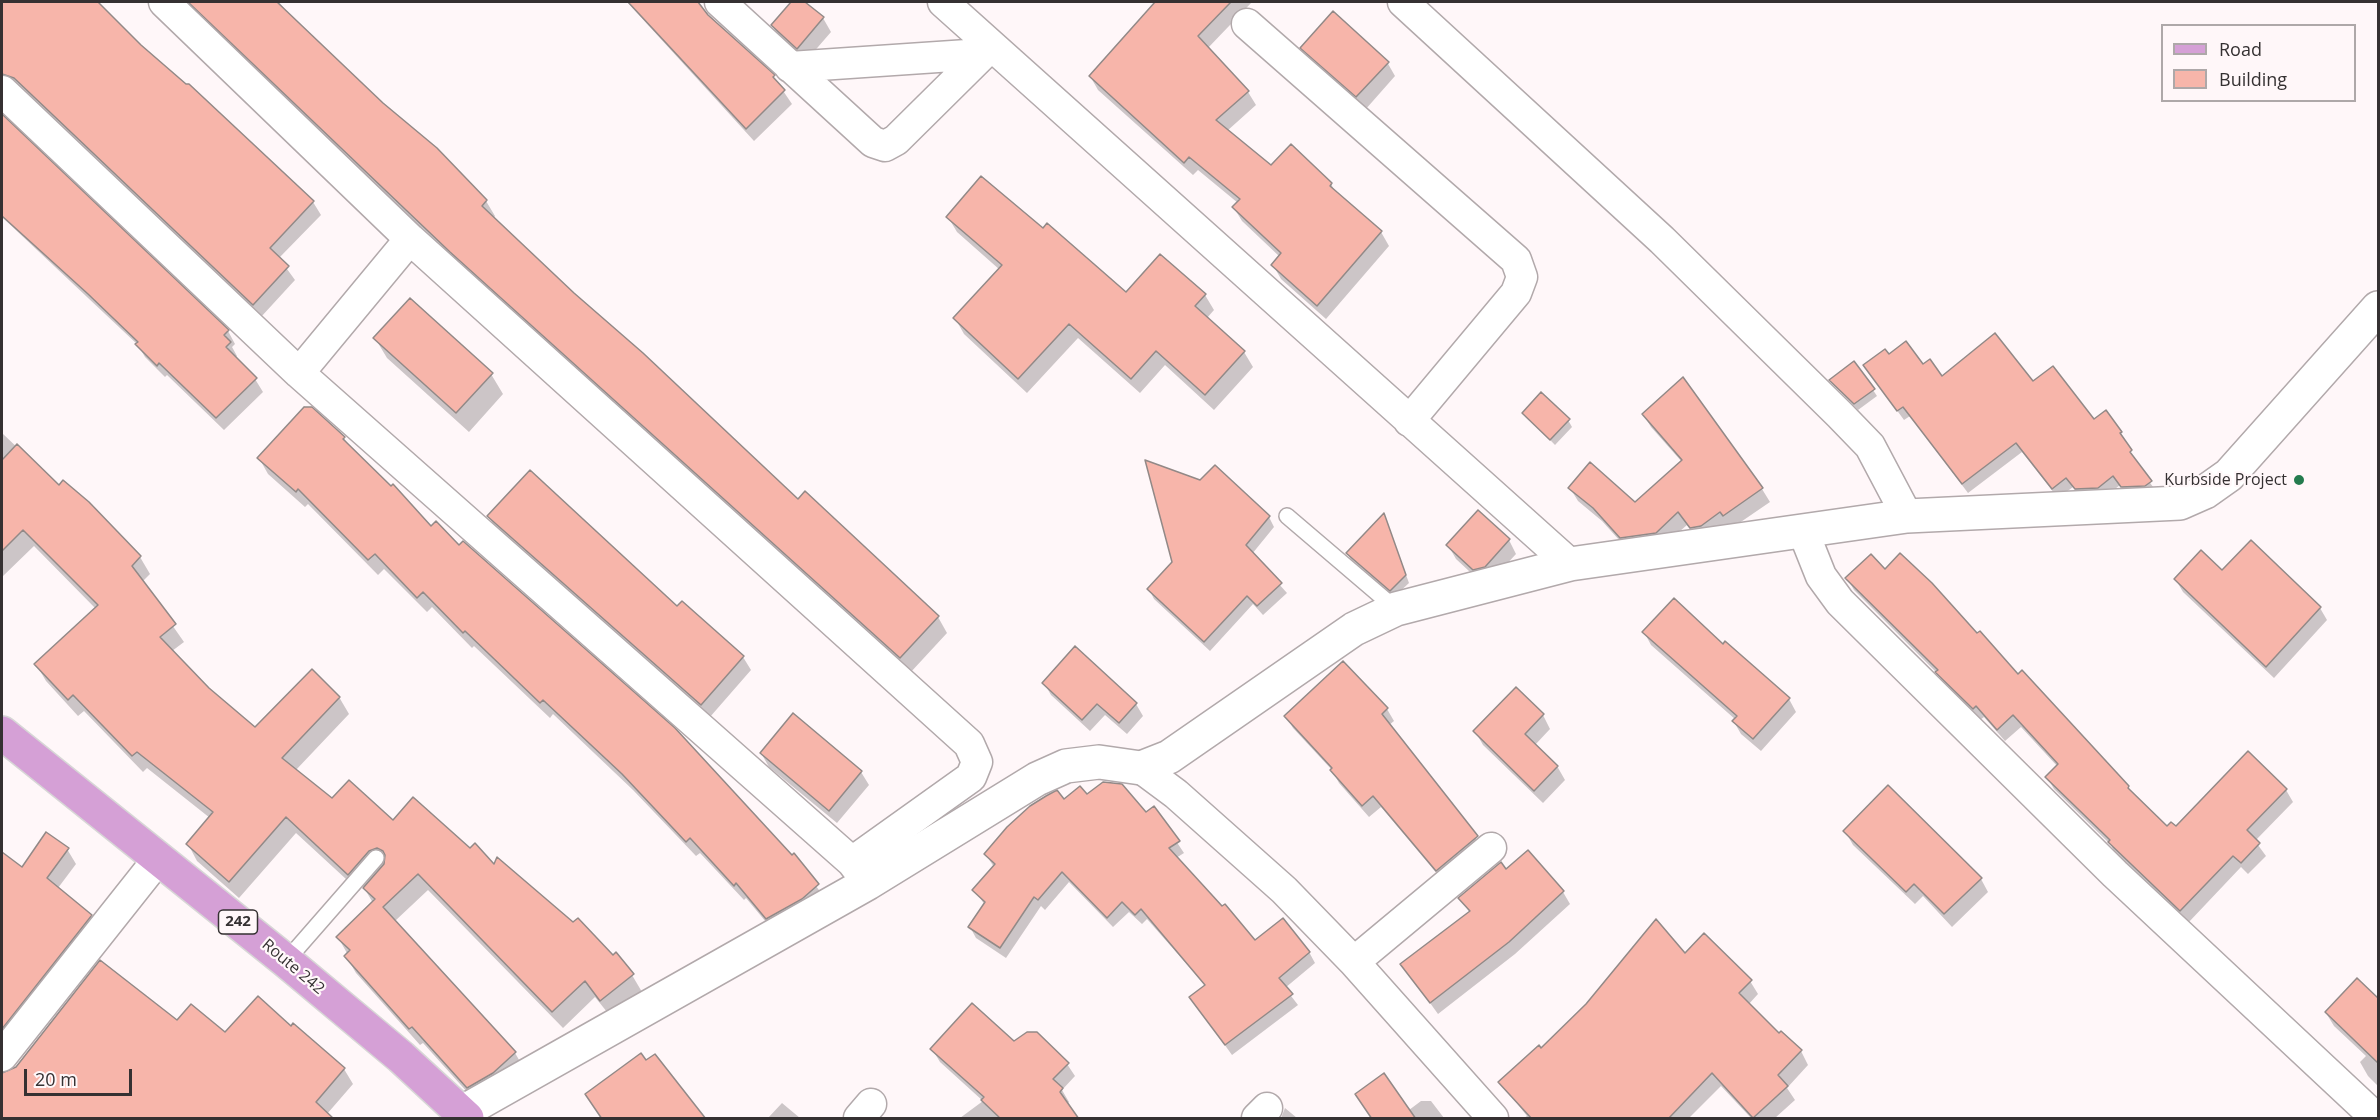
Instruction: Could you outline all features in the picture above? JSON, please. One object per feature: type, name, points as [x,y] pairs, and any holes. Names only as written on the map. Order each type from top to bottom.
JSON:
[{"type":"main road","name":"Route 242","points":[[2,733],[286,961],[401,1057],[464,1116]]},
{"type":"street","points":[[164,2],[410,239],[969,744],[977,762],[971,777],[860,872]]},
{"type":"street","points":[[720,2],[873,142],[885,146],[896,140],[986,50]]},
{"type":"street","points":[[943,2],[986,50],[1570,564]]},
{"type":"street","points":[[1403,2],[1662,240],[1840,415],[1870,446],[1907,516]]},
{"type":"street","points":[[1247,24],[1516,260],[1522,278],[1516,292],[1409,421]]},
{"type":"street","points":[[790,67],[986,50]]},
{"type":"street","points":[[2,91],[299,373],[860,872]]},
{"type":"street","points":[[299,373],[410,239]]},
{"type":"street","points":[[1141,768],[1169,757],[1354,628],[1396,609],[1570,564],[1907,516],[2180,503],[2205,492],[2229,475],[2379,308]]},
{"type":"street","points":[[1803,531],[1821,576],[1840,602],[2115,874],[2376,1119]]},
{"type":"street","points":[[464,1116],[860,872],[1037,779],[1066,766],[1099,762],[1141,768],[1176,794],[1284,890],[1354,962],[1493,1119]]},
{"type":"street","points":[[1354,962],[1491,848]]},
{"type":"street","points":[[2,1056],[159,858]]},
{"type":"lane","points":[[1287,516],[1396,609]]},
{"type":"lane","points":[[286,961],[376,858]]},
{"type":"building","points":[[2,2],[98,2],[141,45],[186,84],[189,84],[314,201],[270,248],[289,266],[253,305],[14,78],[2,74]]},
{"type":"building","points":[[188,2],[277,2],[383,103],[437,148],[487,200],[482,206],[574,293],[643,353],[798,499],[805,491],[939,616],[900,658],[450,252]]},
{"type":"building","points":[[628,2],[698,2],[708,15],[775,75],[773,77],[785,90],[746,129]]},
{"type":"building","points":[[791,2],[805,2],[824,17],[797,49],[771,25]]},
{"type":"building","points":[[1155,2],[1231,2],[1198,36],[1249,91],[1216,120],[1271,165],[1291,144],[1332,183],[1330,186],[1382,231],[1317,306],[1271,265],[1281,253],[1232,207],[1240,199],[1189,157],[1184,163],[1089,76]]},
{"type":"building","points":[[1333,11],[1389,62],[1356,97],[1300,48]]},
{"type":"building","points":[[2,114],[229,330],[224,335],[231,342],[226,347],[257,378],[216,418],[159,363],[157,366],[135,344],[138,342],[2,216]]},
{"type":"building","points":[[981,176],[1043,228],[1047,223],[1126,292],[1160,254],[1206,294],[1195,306],[1245,351],[1205,395],[1156,351],[1131,379],[1069,324],[1018,379],[953,318],[1002,265],[946,217]]},
{"type":"building","points":[[410,298],[493,373],[456,413],[373,338]]},
{"type":"building","points":[[1995,333],[2033,381],[2053,366],[2094,419],[2106,410],[2122,432],[2120,433],[2132,450],[2130,452],[2152,481],[2145,486],[2121,487],[2113,476],[2098,488],[2075,489],[2066,478],[2052,489],[2016,443],[1962,484],[1903,407],[1897,411],[1863,365],[1885,349],[1889,354],[1906,341],[1923,364],[1930,359],[1942,376]]},
{"type":"building","points":[[1854,361],[1875,389],[1854,404],[1829,380]]},
{"type":"building","points":[[1683,377],[1763,488],[1723,516],[1720,512],[1701,526],[1690,528],[1678,512],[1656,533],[1620,538],[1593,508],[1568,488],[1590,462],[1635,502],[1682,460],[1642,414]]},
{"type":"building","points":[[1541,392],[1570,419],[1550,440],[1522,413]]},
{"type":"building","points":[[304,407],[312,407],[345,437],[343,439],[391,486],[393,484],[431,526],[436,521],[459,545],[463,541],[675,728],[792,855],[794,853],[819,884],[802,899],[766,919],[736,883],[734,886],[690,838],[686,842],[622,774],[543,700],[540,703],[465,631],[463,633],[423,592],[417,598],[375,554],[368,560],[298,489],[296,492],[257,458]]},
{"type":"building","points":[[17,444],[59,485],[63,480],[89,502],[141,556],[132,566],[176,624],[160,637],[209,688],[255,727],[312,669],[340,697],[282,758],[332,798],[349,780],[393,820],[413,797],[470,848],[475,843],[494,864],[497,857],[573,922],[578,918],[613,955],[616,952],[634,974],[600,1001],[585,981],[552,1012],[418,874],[383,907],[516,1052],[493,1073],[467,1088],[412,1027],[409,1029],[344,956],[350,950],[336,937],[375,899],[363,888],[384,864],[383,851],[377,848],[369,851],[348,875],[286,817],[229,882],[186,844],[213,812],[137,752],[132,756],[73,695],[68,700],[34,664],[98,605],[23,530],[2,551],[2,460]]},
{"type":"building","points":[[1145,460],[1200,480],[1215,465],[1270,516],[1246,545],[1282,583],[1257,606],[1247,596],[1204,642],[1147,589],[1172,562]]},
{"type":"building","points":[[530,470],[677,606],[682,601],[744,656],[701,705],[487,516]]},
{"type":"building","points":[[1478,510],[1510,539],[1485,567],[1473,570],[1446,545]]},
{"type":"building","points":[[1384,513],[1406,575],[1390,591],[1346,553]]},
{"type":"building","points":[[2251,540],[2321,607],[2266,667],[2174,579],[2201,550],[2222,570]]},
{"type":"building","points":[[1900,553],[1932,583],[1977,633],[1980,631],[2018,674],[2022,670],[2129,786],[2128,788],[2167,826],[2171,822],[2176,826],[2248,751],[2287,789],[2247,830],[2260,843],[2241,863],[2233,856],[2180,911],[2045,777],[2058,764],[2013,715],[1997,730],[1976,706],[1973,709],[1935,672],[1938,670],[1845,578],[1871,554],[1885,569]]},
{"type":"building","points":[[1674,598],[1723,644],[1725,641],[1790,698],[1753,739],[1732,721],[1737,716],[1642,632]]},
{"type":"building","points":[[1075,646],[1137,703],[1119,723],[1097,704],[1082,720],[1042,683]]},
{"type":"building","points":[[1343,661],[1388,708],[1382,714],[1478,836],[1436,871],[1373,796],[1362,806],[1330,770],[1332,768],[1284,716]]},
{"type":"building","points":[[1516,687],[1544,714],[1525,734],[1558,766],[1534,791],[1473,731]]},
{"type":"building","points":[[793,713],[862,771],[829,811],[760,753]]},
{"type":"building","points":[[1103,782],[1122,784],[1146,812],[1154,806],[1180,841],[1169,848],[1222,906],[1225,904],[1255,940],[1283,918],[1310,952],[1279,978],[1293,994],[1225,1045],[1189,997],[1205,985],[1141,909],[1135,915],[1122,902],[1107,918],[1062,872],[1038,900],[1034,897],[1000,948],[968,927],[985,902],[972,890],[995,864],[984,854],[1007,827],[1030,806],[1057,790],[1064,799],[1080,786],[1087,794]]},
{"type":"building","points":[[1888,785],[1982,878],[1944,914],[1914,884],[1906,892],[1843,831]]},
{"type":"building","points":[[46,832],[69,848],[47,878],[92,915],[2,1029],[2,852],[22,867]]},
{"type":"building","points":[[1528,850],[1564,891],[1509,942],[1430,1003],[1400,964],[1470,911],[1458,898],[1501,862],[1506,869]]},
{"type":"building","points":[[1656,919],[1685,953],[1704,933],[1752,980],[1739,993],[1779,1033],[1781,1031],[1802,1050],[1778,1075],[1788,1086],[1753,1118],[1712,1073],[1668,1119],[1532,1119],[1498,1082],[1539,1045],[1541,1048],[1586,1004]]},
{"type":"building","points":[[100,960],[177,1020],[191,1004],[225,1032],[258,996],[291,1026],[293,1023],[345,1068],[316,1102],[334,1119],[2,1119],[2,1073],[16,1067]]},
{"type":"building","points":[[2357,978],[2379,999],[2379,1064],[2325,1012]]},
{"type":"building","points":[[972,1003],[1014,1041],[1027,1032],[1037,1032],[1069,1063],[1053,1079],[1063,1088],[1060,1092],[1079,1119],[1001,1119],[981,1100],[984,1097],[930,1049]]},
{"type":"building","points":[[641,1053],[646,1060],[655,1054],[706,1119],[602,1119],[585,1094]]},
{"type":"building","points":[[1384,1073],[1416,1119],[1372,1119],[1355,1094]]},
{"type":"place","name":"Kurbside Project","points":[[2299,480]]}]
